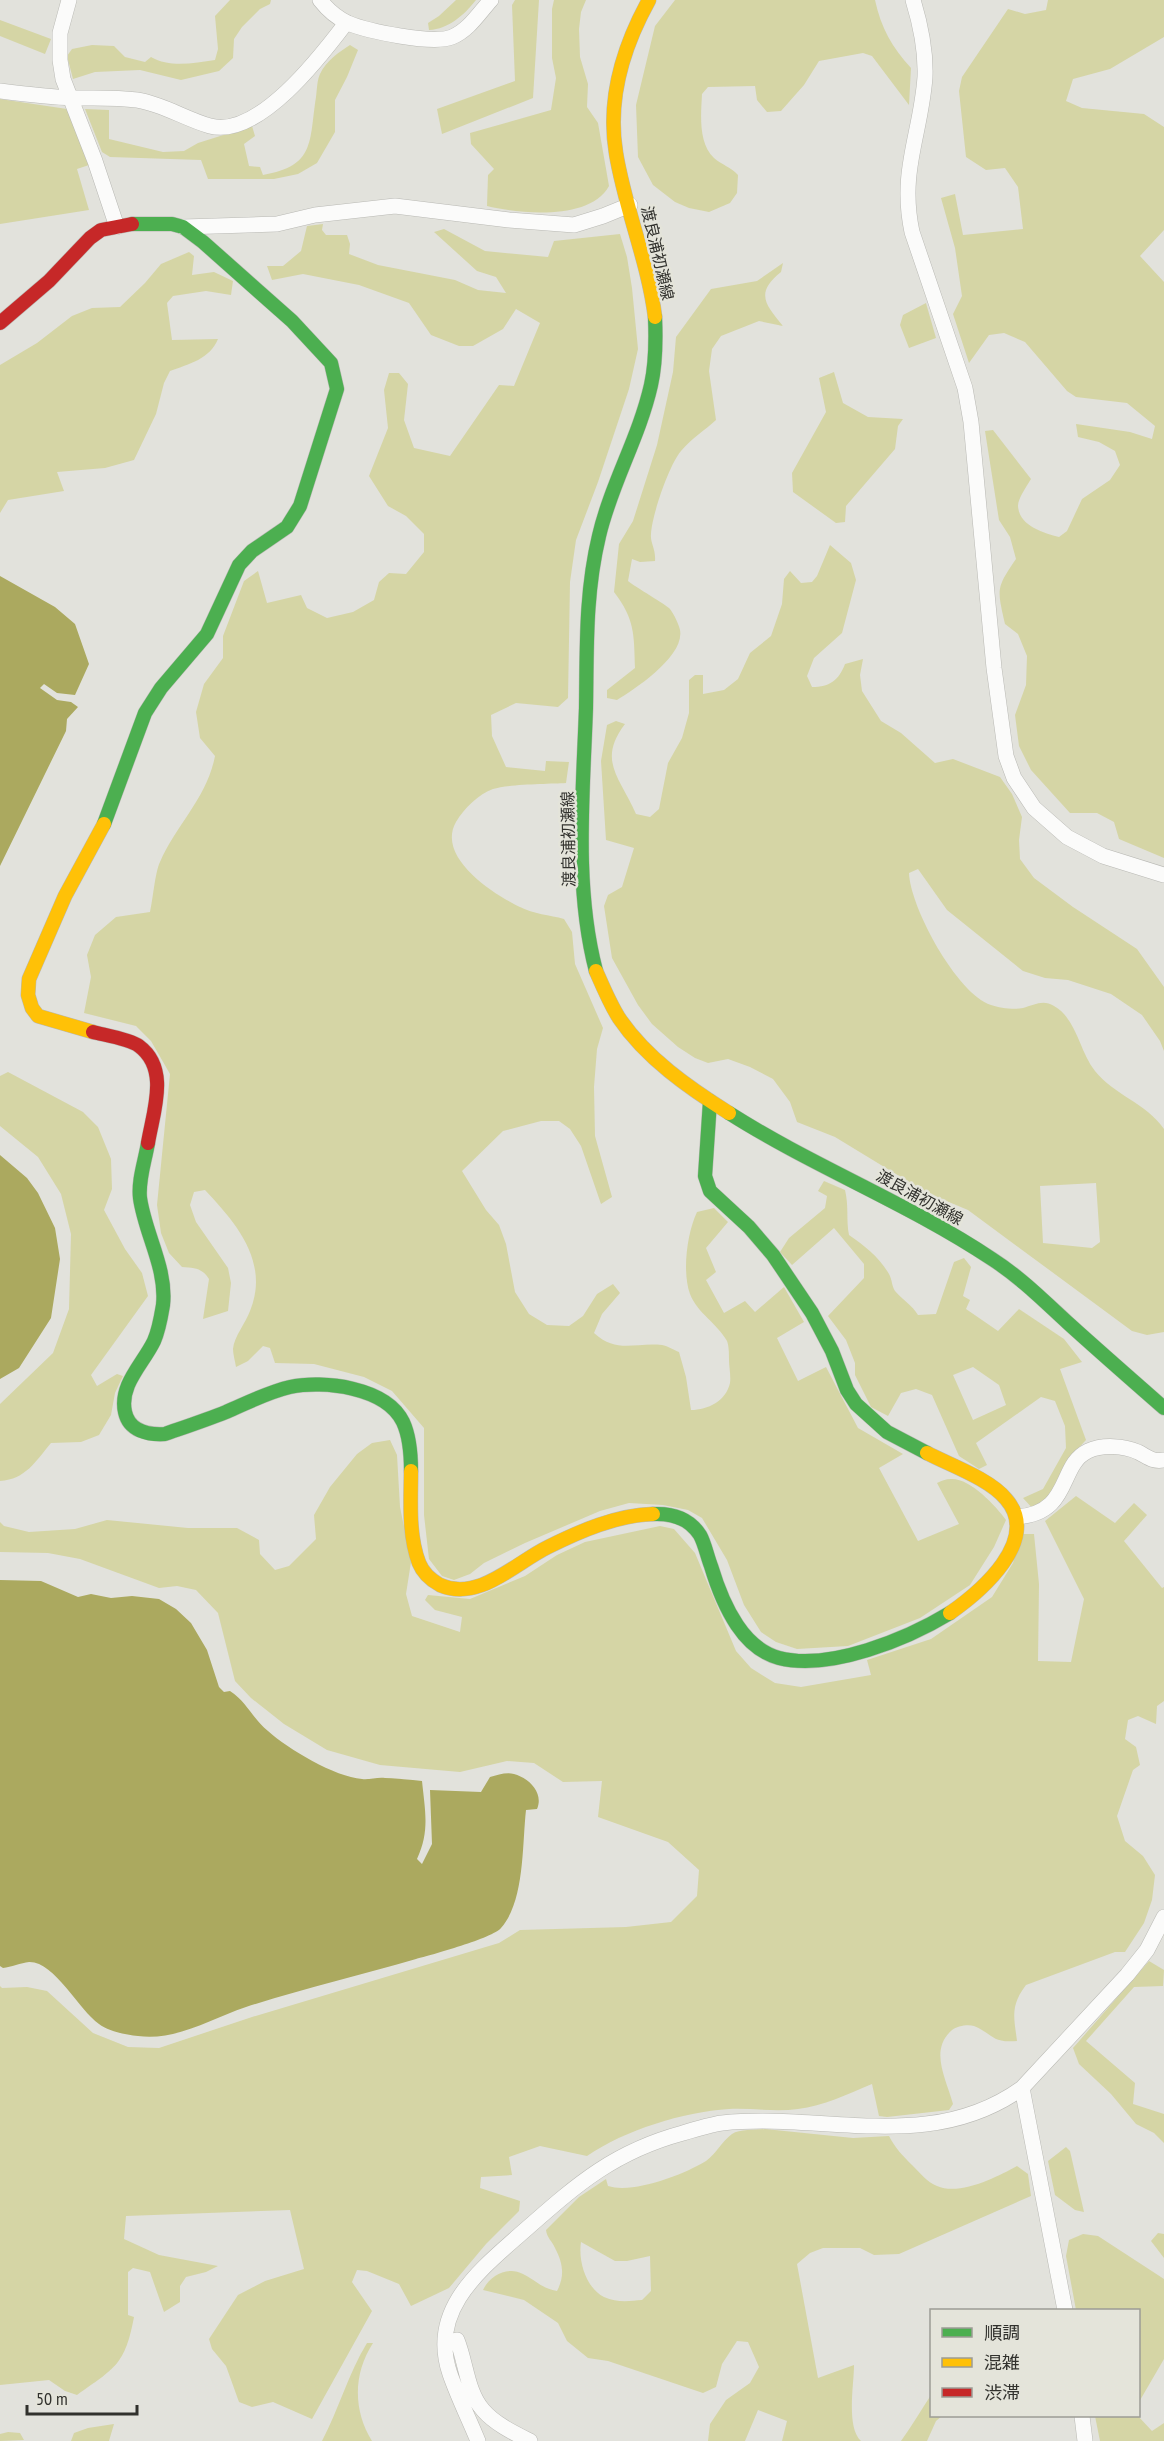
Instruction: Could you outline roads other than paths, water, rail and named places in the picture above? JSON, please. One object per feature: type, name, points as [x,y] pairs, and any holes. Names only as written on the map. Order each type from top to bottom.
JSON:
[{"type":"street","points":[[69,0],[60,33],[63,79],[95,161],[117,227]]},
{"type":"street","points":[[320,0],[333,15],[346,23],[368,30],[435,41],[451,38],[468,27],[491,0]]},
{"type":"street","name":"渡良浦初瀬線","points":[[649,0],[629,36],[620,61],[616,85],[616,151],[619,171],[648,268],[655,308],[656,348],[653,374],[627,460],[609,499],[589,584],[583,800],[585,902],[589,942],[597,975],[622,1023],[660,1064],[710,1101],[759,1130],[938,1224],[982,1252],[1019,1278],[1164,1408]]},
{"type":"street","points":[[914,0],[923,32],[925,79],[909,163],[907,210],[912,232],[965,388],[971,422],[994,668],[1006,756],[1024,795],[1049,823],[1067,837],[1103,856],[1164,875]]},
{"type":"street","points":[[0,91],[71,98],[121,98],[153,102],[212,126],[230,126],[245,121],[262,111],[280,96],[317,62],[346,23]]},
{"type":"street","points":[[0,323],[49,281],[90,238],[101,230],[117,227],[155,222],[183,227],[277,224],[315,215],[395,206],[509,220],[574,225],[630,205]]},
{"type":"street","points":[[183,227],[292,321],[331,363],[337,389],[300,506],[287,527],[252,551],[239,565],[207,634],[161,688],[146,713],[107,818],[66,896],[29,979],[28,995],[32,1008],[38,1016],[138,1045],[155,1066],[158,1081],[139,1194],[143,1215],[162,1272],[164,1300],[160,1324],[153,1343],[133,1374],[126,1392],[124,1407],[127,1418],[137,1431],[151,1436],[165,1434],[258,1398],[301,1385],[349,1388],[375,1396],[394,1410],[404,1423],[409,1440],[413,1534],[422,1572],[434,1584],[449,1589],[462,1590],[484,1584],[538,1552],[601,1525],[644,1514],[668,1513],[679,1516],[693,1526],[701,1537],[736,1627],[760,1650],[782,1659],[825,1660],[852,1654],[879,1646],[942,1619],[967,1602],[987,1584],[1003,1563],[1015,1542],[1017,1517],[1004,1493],[887,1432],[856,1404],[847,1390],[832,1351],[812,1312],[773,1256],[749,1227],[710,1191],[705,1176],[710,1101]]},
{"type":"street","points":[[1017,1517],[1029,1516],[1044,1509],[1057,1498],[1080,1457],[1088,1451],[1098,1448],[1124,1447],[1149,1459],[1164,1460]]},
{"type":"street","points":[[478,2441],[450,2374],[445,2343],[452,2309],[467,2283],[580,2182],[616,2158],[640,2147],[721,2123],[907,2126],[945,2122],[984,2110],[1022,2088],[1134,1966],[1147,1950],[1164,1917]]},
{"type":"street","points":[[1022,2088],[1065,2309]]},
{"type":"street","points":[[445,2343],[457,2340],[474,2396],[481,2409],[530,2441]]},
{"type":"street","points":[[1082,2417],[1085,2441]]}]
